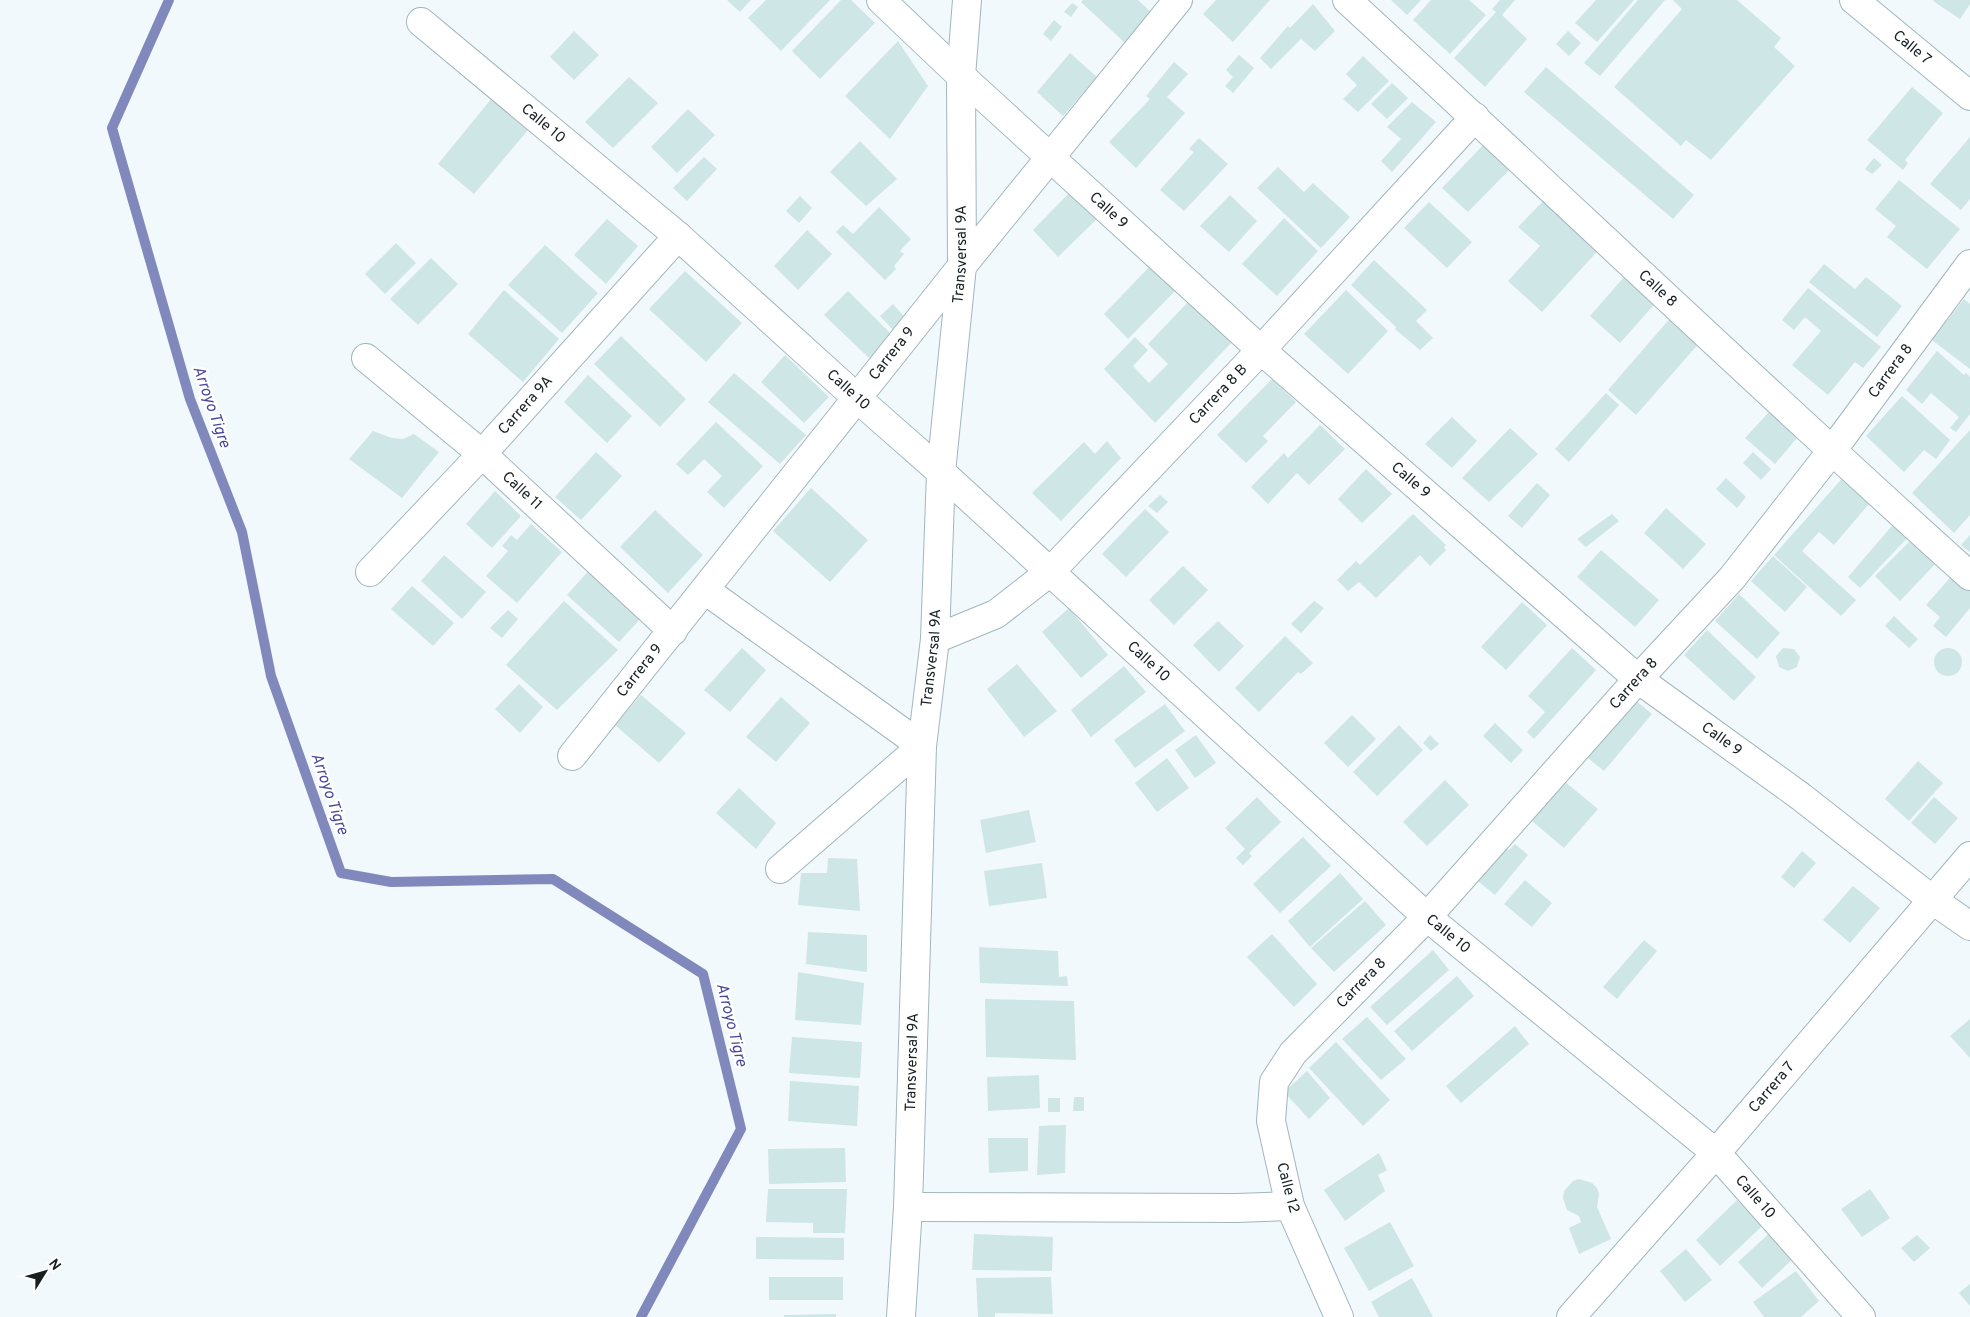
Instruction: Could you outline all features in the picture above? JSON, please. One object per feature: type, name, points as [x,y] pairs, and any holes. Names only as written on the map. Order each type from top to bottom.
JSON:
[{"type":"street","name":"Calle 9","points":[[881,0],[961,76],[1262,350],[1638,679],[1800,796],[1934,901],[1970,926]]},
{"type":"street","name":"Transversal 9A","points":[[901,1317],[908,1207],[922,746],[935,639],[941,472],[962,266],[961,76],[967,0]]},
{"type":"street","name":"Carrera 9","points":[[572,756],[962,266],[1178,0]]},
{"type":"street","name":"Calle 8","points":[[1347,0],[1831,452],[1970,576]]},
{"type":"street","name":"Calle 7","points":[[1854,0],[1970,96]]},
{"type":"street","name":"Calle 10","points":[[421,22],[678,236],[941,472],[1427,917],[1716,1154],[1861,1317]]},
{"type":"street","name":"Carrera 8 B","points":[[935,639],[996,614],[1050,572],[1262,350],[1475,118]]},
{"type":"street","name":"Carrera 9A","points":[[370,572],[482,454],[678,236]]},
{"type":"street","name":"Carrera 8","points":[[1274,1082],[1293,1053],[1427,917],[1638,679],[1732,578],[1831,452],[1970,264]]},
{"type":"street","name":"Calle 11","points":[[366,358],[482,454],[673,631]]},
{"type":"street","points":[[705,590],[922,746],[780,869]]},
{"type":"street","name":"Carrera 7","points":[[1571,1317],[1716,1154],[1934,901],[1970,856]]},
{"type":"street","name":"Calle 12","points":[[1274,1082],[1271,1121],[1290,1206],[1339,1317]]},
{"type":"street","points":[[908,1207],[1236,1208],[1290,1206]]},
{"type":"building","points":[[727,0],[751,0],[740,12]]},
{"type":"building","points":[[766,0],[830,0],[781,51],[748,18]]},
{"type":"building","points":[[841,0],[851,0],[875,23],[820,79],[792,51]]},
{"type":"building","points":[[1083,0],[1138,0],[1153,14],[1125,43],[1081,2]]},
{"type":"building","points":[[1216,0],[1270,0],[1233,42],[1203,14]]},
{"type":"building","points":[[1391,0],[1421,0],[1407,15]]},
{"type":"building","points":[[1431,0],[1469,0],[1486,15],[1450,54],[1413,20]]},
{"type":"building","points":[[1500,0],[1515,0],[1502,15],[1527,39],[1485,87],[1454,58],[1496,12],[1492,9]]},
{"type":"building","points":[[1596,0],[1634,0],[1597,42],[1575,23]]},
{"type":"building","points":[[1638,0],[1665,0],[1600,76],[1584,63]]},
{"type":"building","points":[[1673,0],[1737,0],[1781,38],[1774,47],[1795,66],[1711,160],[1686,140],[1681,146],[1614,87],[1682,9]]},
{"type":"building","points":[[1934,0],[1970,0],[1970,4],[1960,19]]},
{"type":"building","points":[[1072,3],[1078,7],[1071,17],[1064,12]]},
{"type":"building","points":[[1313,4],[1335,31],[1315,51],[1301,39],[1271,69],[1260,58],[1288,26],[1290,28]]},
{"type":"building","points":[[1054,20],[1062,27],[1051,41],[1043,34]]},
{"type":"building","points":[[574,31],[599,55],[574,80],[550,57]]},
{"type":"building","points":[[1568,31],[1581,43],[1569,56],[1556,44]]},
{"type":"building","points":[[898,41],[928,86],[890,139],[845,96]]},
{"type":"building","points":[[1070,53],[1097,77],[1063,116],[1037,92]]},
{"type":"building","points":[[1239,55],[1254,68],[1233,93],[1225,86],[1233,77],[1226,70]]},
{"type":"building","points":[[1363,56],[1389,81],[1358,112],[1343,99],[1357,85],[1346,74]]},
{"type":"building","points":[[1174,62],[1188,74],[1167,97],[1185,113],[1136,168],[1109,142],[1150,99],[1146,96]]},
{"type":"building","points":[[1546,67],[1694,195],[1673,219],[1524,92]]},
{"type":"building","points":[[629,77],[658,103],[613,148],[585,122]]},
{"type":"building","points":[[1392,83],[1408,98],[1387,119],[1371,104]]},
{"type":"building","points":[[1912,87],[1943,113],[1905,160],[1908,163],[1903,170],[1867,140]]},
{"type":"building","points":[[492,98],[529,129],[474,194],[438,164]]},
{"type":"building","points":[[1412,102],[1436,122],[1392,172],[1381,161],[1401,139],[1387,127]]},
{"type":"building","points":[[688,109],[715,135],[677,173],[651,147]]},
{"type":"building","points":[[1970,137],[1970,199],[1961,210],[1930,184]]},
{"type":"building","points":[[1199,138],[1228,164],[1184,211],[1160,190],[1194,152],[1189,149]]},
{"type":"building","points":[[860,141],[897,179],[866,206],[830,172]]},
{"type":"building","points":[[1487,141],[1514,165],[1468,212],[1442,188]]},
{"type":"building","points":[[704,157],[717,169],[687,201],[673,188]]},
{"type":"building","points":[[1874,158],[1882,165],[1872,174],[1865,169]]},
{"type":"building","points":[[1278,167],[1304,192],[1313,183],[1350,217],[1321,248],[1257,188]]},
{"type":"building","points":[[1899,180],[1960,229],[1927,269],[1887,237],[1896,226],[1875,209]]},
{"type":"building","points":[[1075,187],[1102,214],[1058,257],[1033,230]]},
{"type":"building","points":[[1230,195],[1257,221],[1229,252],[1200,226]]},
{"type":"building","points":[[800,196],[812,208],[799,223],[786,211]]},
{"type":"building","points":[[1548,196],[1603,245],[1542,312],[1508,281],[1540,246],[1518,227]]},
{"type":"building","points":[[1429,202],[1472,242],[1447,268],[1404,228]]},
{"type":"building","points":[[879,207],[911,239],[900,251],[904,254],[894,266],[896,269],[885,280],[836,232],[843,225],[853,234]]},
{"type":"building","points":[[1284,218],[1318,251],[1277,296],[1242,264]]},
{"type":"building","points":[[607,219],[638,246],[606,284],[574,255]]},
{"type":"building","points":[[807,230],[832,254],[798,290],[774,266]]},
{"type":"building","points":[[396,243],[416,263],[385,294],[365,274]]},
{"type":"building","points":[[545,245],[598,293],[562,333],[508,285]]},
{"type":"building","points":[[431,258],[458,284],[418,325],[390,299]]},
{"type":"building","points":[[1374,260],[1427,310],[1416,321],[1433,338],[1420,350],[1395,329],[1396,327],[1351,285]]},
{"type":"building","points":[[1153,263],[1178,288],[1128,339],[1104,314]]},
{"type":"building","points":[[1824,264],[1855,289],[1866,277],[1902,306],[1877,337],[1809,282]]},
{"type":"building","points":[[1630,270],[1661,297],[1620,343],[1590,316]]},
{"type":"building","points":[[685,271],[742,323],[706,362],[649,309]]},
{"type":"building","points":[[1808,288],[1881,347],[1863,368],[1855,362],[1828,395],[1792,365],[1821,331],[1805,317],[1794,330],[1782,320]]},
{"type":"building","points":[[504,290],[559,339],[523,382],[468,334]]},
{"type":"building","points":[[1346,290],[1388,331],[1348,374],[1304,334]]},
{"type":"building","points":[[848,291],[892,335],[870,359],[824,315]]},
{"type":"building","points":[[1964,299],[1970,304],[1970,369],[1932,340]]},
{"type":"building","points":[[1190,300],[1233,341],[1155,423],[1104,369],[1135,337],[1148,350],[1133,366],[1149,383],[1168,364],[1148,344]]},
{"type":"building","points":[[893,304],[910,323],[898,335],[880,316]]},
{"type":"building","points":[[1673,315],[1701,341],[1636,415],[1608,390]]},
{"type":"building","points":[[621,336],[686,399],[660,427],[594,364]]},
{"type":"building","points":[[1937,351],[1964,375],[1966,373],[1970,377],[1970,414],[1956,432],[1950,428],[1959,417],[1931,393],[1922,404],[1906,390]]},
{"type":"building","points":[[785,355],[829,397],[804,423],[761,382]]},
{"type":"building","points":[[734,373],[806,435],[780,464],[708,402]]},
{"type":"building","points":[[588,375],[632,416],[607,443],[564,402]]},
{"type":"building","points":[[1272,379],[1296,402],[1263,436],[1268,441],[1246,463],[1217,435]]},
{"type":"building","points":[[1606,393],[1619,405],[1569,462],[1555,449]]},
{"type":"building","points":[[1902,396],[1950,440],[1936,459],[1924,450],[1904,472],[1866,436]]},
{"type":"building","points":[[1769,412],[1797,438],[1775,464],[1745,438]]},
{"type":"building","points":[[1452,417],[1477,441],[1452,468],[1425,444]]},
{"type":"building","points":[[716,422],[763,466],[724,508],[707,492],[722,476],[704,459],[688,475],[676,464]]},
{"type":"building","points":[[1320,425],[1345,449],[1309,485],[1297,473],[1268,504],[1251,487],[1284,453],[1288,458]]},
{"type":"building","points":[[1510,428],[1538,454],[1489,502],[1462,478]]},
{"type":"building","points":[[1970,430],[1970,515],[1954,533],[1912,493]]},
{"type":"building","points":[[373,431],[392,438],[403,439],[414,434],[439,452],[402,498],[349,459]]},
{"type":"building","points":[[1107,441],[1121,458],[1061,521],[1032,493],[1084,442],[1095,454]]},
{"type":"building","points":[[596,452],[622,476],[581,520],[555,497]]},
{"type":"building","points":[[1753,452],[1771,469],[1761,480],[1743,463]]},
{"type":"building","points":[[1366,469],[1392,494],[1362,523],[1338,499]]},
{"type":"building","points":[[1847,473],[1874,498],[1834,545],[1819,532],[1802,551],[1856,600],[1841,616],[1774,555]]},
{"type":"building","points":[[1726,478],[1746,497],[1737,508],[1716,489]]},
{"type":"building","points":[[1537,483],[1550,495],[1522,528],[1508,516]]},
{"type":"building","points":[[811,488],[868,540],[830,582],[773,531]]},
{"type":"building","points":[[495,491],[521,516],[492,548],[466,524]]},
{"type":"building","points":[[1160,495],[1168,502],[1157,513],[1148,506]]},
{"type":"building","points":[[1666,508],[1706,544],[1683,569],[1644,533]]},
{"type":"building","points":[[1145,509],[1169,532],[1126,577],[1102,554]]},
{"type":"building","points":[[655,510],[703,555],[668,593],[620,547]]},
{"type":"building","points":[[1413,514],[1446,545],[1444,547],[1446,550],[1430,566],[1420,555],[1376,598],[1359,582],[1348,591],[1337,580],[1356,561],[1360,565]]},
{"type":"building","points":[[1612,514],[1619,521],[1586,547],[1577,539]]},
{"type":"building","points":[[1897,520],[1912,533],[1860,588],[1848,577]]},
{"type":"building","points":[[531,524],[562,552],[517,603],[486,576],[508,551],[502,546],[511,535],[517,540]]},
{"type":"building","points":[[1970,535],[1970,552],[1961,545]]},
{"type":"building","points":[[1915,536],[1940,559],[1900,601],[1875,576]]},
{"type":"building","points":[[1601,550],[1659,600],[1635,627],[1577,577]]},
{"type":"building","points":[[444,555],[486,592],[462,619],[421,581]]},
{"type":"building","points":[[1773,556],[1807,587],[1785,612],[1751,581]]},
{"type":"building","points":[[1183,566],[1208,590],[1174,625],[1149,600]]},
{"type":"building","points":[[590,569],[643,616],[619,642],[567,595]]},
{"type":"building","points":[[1955,572],[1970,586],[1970,608],[1946,637],[1933,626],[1940,617],[1926,605]]},
{"type":"building","points":[[412,586],[454,623],[433,646],[391,609]]},
{"type":"building","points":[[1739,594],[1780,633],[1757,659],[1715,621]]},
{"type":"building","points":[[564,601],[618,650],[557,710],[506,665]]},
{"type":"building","points":[[1314,601],[1324,608],[1301,633],[1291,624]]},
{"type":"building","points":[[1522,602],[1547,625],[1506,670],[1481,647]]},
{"type":"building","points":[[1069,608],[1108,655],[1081,678],[1042,632]]},
{"type":"building","points":[[508,610],[518,619],[502,638],[490,628]]},
{"type":"building","points":[[1894,616],[1918,639],[1909,648],[1885,626]]},
{"type":"building","points":[[1218,621],[1244,646],[1219,672],[1193,645]]},
{"type":"building","points":[[1707,630],[1756,677],[1734,701],[1684,655]]},
{"type":"building","points":[[1285,636],[1313,663],[1301,674],[1298,672],[1259,712],[1235,688]]},
{"type":"building","points":[[742,648],[766,670],[730,712],[704,690]]},
{"type":"building","points":[[1572,648],[1596,670],[1534,739],[1527,732],[1545,712],[1528,696]]},
{"type":"building","points":[[1783,648],[1794,649],[1800,657],[1797,667],[1788,671],[1779,667],[1776,656]]},
{"type":"building","points":[[1948,648],[1958,652],[1962,662],[1958,672],[1948,676],[1938,672],[1934,662],[1938,652]]},
{"type":"building","points":[[1017,664],[1057,711],[1024,737],[987,689]]},
{"type":"building","points":[[1124,666],[1146,692],[1091,737],[1071,710]]},
{"type":"building","points":[[519,684],[543,707],[520,733],[495,709]]},
{"type":"building","points":[[1623,690],[1652,714],[1604,771],[1574,747]]},
{"type":"building","points":[[641,695],[686,733],[659,763],[615,725]]},
{"type":"building","points":[[781,697],[810,723],[776,762],[746,737]]},
{"type":"building","points":[[1165,704],[1185,731],[1135,768],[1114,740]]},
{"type":"building","points":[[1352,715],[1376,739],[1348,767],[1324,743]]},
{"type":"building","points":[[1495,723],[1523,750],[1511,763],[1483,736]]},
{"type":"building","points":[[1399,725],[1423,750],[1377,796],[1353,772]]},
{"type":"building","points":[[1196,735],[1216,763],[1195,778],[1175,750]]},
{"type":"building","points":[[1430,735],[1439,744],[1431,751],[1423,743]]},
{"type":"building","points":[[1167,758],[1189,788],[1157,812],[1135,783]]},
{"type":"building","points":[[1918,761],[1943,783],[1909,821],[1885,799]]},
{"type":"building","points":[[1553,772],[1598,809],[1564,848],[1520,811]]},
{"type":"building","points":[[1445,780],[1469,805],[1427,846],[1403,822]]},
{"type":"building","points":[[739,788],[776,823],[756,849],[716,813]]},
{"type":"building","points":[[1257,797],[1281,822],[1249,853],[1252,856],[1243,865],[1236,858],[1245,849],[1225,828]]},
{"type":"building","points":[[1934,797],[1958,818],[1935,844],[1911,823]]},
{"type":"building","points":[[1029,810],[1036,842],[986,853],[980,820]]},
{"type":"building","points":[[1303,837],[1331,866],[1280,913],[1253,884]]},
{"type":"building","points":[[1496,840],[1509,850],[1515,844],[1528,855],[1495,895],[1468,873]]},
{"type":"building","points":[[1802,851],[1816,863],[1794,888],[1781,877]]},
{"type":"building","points":[[828,858],[857,859],[860,911],[798,905],[801,873],[827,873]]},
{"type":"building","points":[[1042,863],[1047,898],[989,906],[984,871]]},
{"type":"building","points":[[1340,873],[1363,899],[1310,947],[1288,921]]},
{"type":"building","points":[[1525,880],[1552,903],[1532,927],[1504,904]]},
{"type":"building","points":[[1853,886],[1880,908],[1850,943],[1823,920]]},
{"type":"building","points":[[1365,901],[1386,925],[1334,972],[1311,948]]},
{"type":"building","points":[[808,932],[867,935],[867,972],[806,964]]},
{"type":"building","points":[[1272,934],[1317,984],[1294,1007],[1247,957]]},
{"type":"building","points":[[1644,940],[1657,951],[1617,999],[1603,987]]},
{"type":"building","points":[[979,947],[1058,951],[1059,977],[1067,976],[1068,986],[980,983]]},
{"type":"building","points":[[1433,950],[1449,970],[1387,1025],[1370,1007]]},
{"type":"building","points":[[798,972],[864,983],[861,1025],[795,1020]]},
{"type":"building","points":[[1457,976],[1474,996],[1412,1051],[1394,1031]]},
{"type":"building","points":[[985,999],[1074,1001],[1076,1060],[986,1057]]},
{"type":"building","points":[[1367,1017],[1406,1059],[1381,1080],[1342,1039]]},
{"type":"building","points":[[1970,1019],[1970,1058],[1950,1036]]},
{"type":"building","points":[[1515,1026],[1529,1044],[1461,1103],[1446,1086]]},
{"type":"building","points":[[792,1037],[862,1042],[860,1078],[789,1073]]},
{"type":"building","points":[[1336,1042],[1390,1100],[1363,1126],[1309,1068]]},
{"type":"building","points":[[1307,1071],[1330,1098],[1309,1119],[1284,1092]]},
{"type":"building","points":[[1039,1075],[1040,1108],[988,1111],[987,1077]]},
{"type":"building","points":[[790,1081],[859,1086],[857,1126],[788,1121]]},
{"type":"building","points":[[1074,1097],[1084,1097],[1084,1111],[1073,1111]]},
{"type":"building","points":[[1048,1098],[1060,1098],[1060,1112],[1048,1112]]},
{"type":"building","points":[[1066,1125],[1065,1173],[1037,1175],[1039,1126]]},
{"type":"building","points":[[988,1138],[1028,1138],[1028,1171],[989,1173]]},
{"type":"building","points":[[845,1148],[846,1182],[769,1184],[768,1149]]},
{"type":"building","points":[[1379,1153],[1387,1170],[1378,1175],[1385,1191],[1345,1221],[1324,1190]]},
{"type":"building","points":[[1579,1179],[1592,1183],[1597,1188],[1599,1194],[1597,1207],[1611,1239],[1579,1254],[1569,1228],[1581,1222],[1579,1216],[1567,1210],[1563,1198],[1564,1191],[1573,1181]]},
{"type":"building","points":[[768,1189],[847,1189],[845,1233],[813,1233],[813,1223],[766,1222]]},
{"type":"building","points":[[1870,1189],[1890,1218],[1862,1237],[1841,1209]]},
{"type":"building","points":[[1737,1200],[1762,1226],[1720,1266],[1696,1240]]},
{"type":"building","points":[[1390,1222],[1414,1266],[1369,1291],[1344,1248]]},
{"type":"building","points":[[1774,1229],[1798,1254],[1762,1288],[1738,1262]]},
{"type":"building","points":[[974,1234],[1053,1237],[1052,1271],[972,1270]]},
{"type":"building","points":[[1917,1235],[1930,1248],[1914,1262],[1901,1248]]},
{"type":"building","points":[[756,1237],[844,1238],[844,1260],[756,1259]]},
{"type":"building","points":[[1686,1249],[1712,1280],[1685,1302],[1660,1271]]},
{"type":"building","points":[[1796,1271],[1819,1301],[1801,1317],[1764,1317],[1753,1302]]},
{"type":"building","points":[[769,1277],[843,1277],[843,1300],[769,1300]]},
{"type":"building","points":[[1051,1277],[1053,1314],[995,1313],[995,1317],[978,1317],[976,1278]]},
{"type":"building","points":[[1412,1278],[1433,1317],[1379,1317],[1371,1302]]},
{"type":"building","points":[[1970,1284],[1970,1306],[1959,1293]]},
{"type":"building","points":[[836,1314],[836,1317],[784,1317],[784,1315]]},
{"type":"waterway","name":"Arroyo Tigre","points":[[169,0],[112,128],[190,399],[242,532],[271,676],[341,873],[391,882],[553,879],[703,974],[741,1129],[641,1317]]}]
